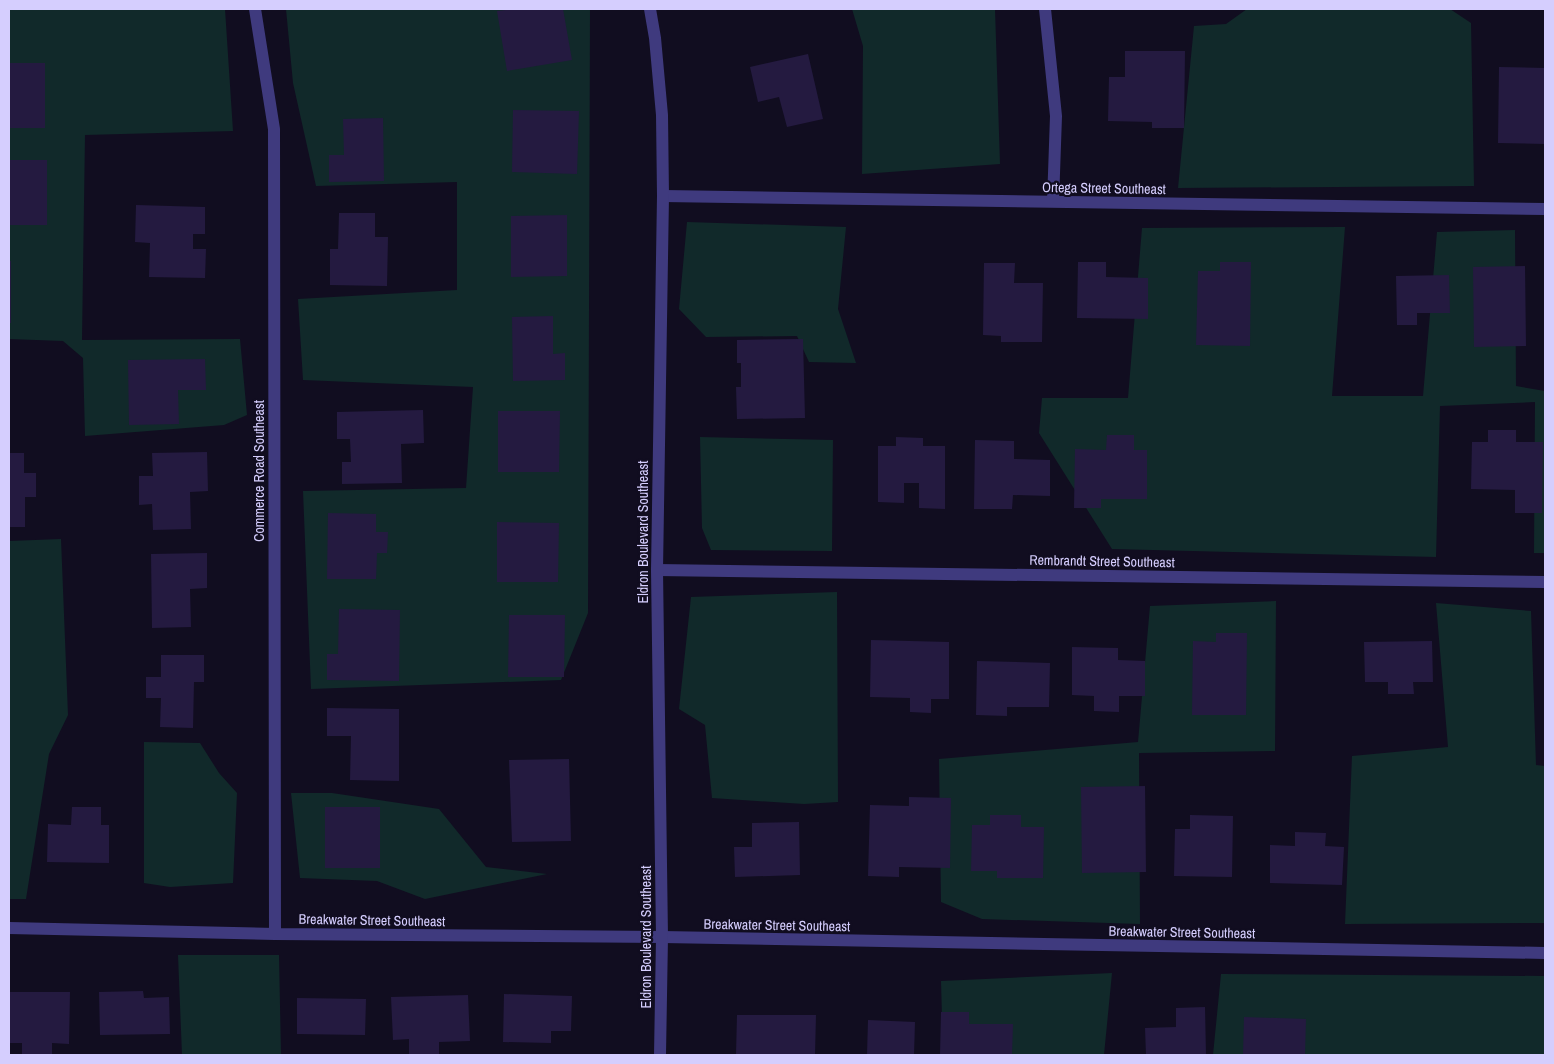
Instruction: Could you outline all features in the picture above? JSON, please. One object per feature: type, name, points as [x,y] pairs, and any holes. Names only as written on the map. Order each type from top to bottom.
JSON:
[{"type":"street","name":"Commerce Road Southeast","points":[[255,9],[274,129],[275,934]]},
{"type":"street","name":"Eldron Boulevard Southeast","points":[[650,9],[655,38],[662,115],[663,196],[657,570],[662,938],[660,1055]]},
{"type":"street","points":[[1045,9],[1056,116],[1053,202]]},
{"type":"street","name":"Ortega Street Southeast","points":[[663,196],[1545,209]]},
{"type":"street","name":"Rembrandt Street Southeast","points":[[657,570],[1545,582]]},
{"type":"street","name":"Breakwater Street Southeast","points":[[9,928],[275,934],[662,938],[1545,953]]},
{"type":"green space","points":[[9,9],[225,9],[233,131],[85,135],[82,340],[240,339],[247,415],[224,425],[85,436],[83,358],[63,341],[9,339]]},
{"type":"green space","points":[[286,9],[590,9],[588,613],[561,680],[311,689],[303,491],[466,488],[473,387],[303,380],[298,299],[457,290],[457,182],[316,186],[293,83]]},
{"type":"green space","points":[[852,9],[995,9],[1000,164],[862,174],[863,46]]},
{"type":"green space","points":[[1247,9],[1450,9],[1471,23],[1474,186],[1178,188],[1194,26],[1226,24]]},
{"type":"green space","points":[[687,222],[846,227],[838,309],[856,363],[809,362],[797,336],[706,337],[679,309]]},
{"type":"green space","points":[[1345,227],[1332,396],[1423,396],[1437,232],[1515,230],[1516,386],[1545,391],[1545,553],[1534,553],[1535,402],[1440,406],[1436,557],[1112,549],[1039,433],[1042,398],[1128,398],[1142,228]]},
{"type":"green space","points":[[700,437],[833,440],[832,551],[711,550],[702,528]]},
{"type":"green space","points":[[61,539],[68,715],[49,754],[26,899],[9,899],[9,541]]},
{"type":"green space","points":[[837,592],[838,802],[804,804],[712,798],[705,725],[679,709],[691,597]]},
{"type":"green space","points":[[1276,601],[1275,751],[1139,753],[1140,924],[982,919],[941,902],[939,759],[1138,742],[1150,606]]},
{"type":"green space","points":[[1436,603],[1531,611],[1536,765],[1545,766],[1545,923],[1345,924],[1352,756],[1448,747]]},
{"type":"green space","points":[[144,742],[200,743],[219,773],[237,793],[233,883],[170,887],[144,883]]},
{"type":"green space","points":[[291,793],[332,793],[439,809],[486,867],[547,874],[425,899],[377,881],[300,878]]},
{"type":"green space","points":[[178,955],[279,955],[281,1055],[182,1055]]},
{"type":"green space","points":[[1112,973],[1104,1055],[943,1055],[941,981]]},
{"type":"green space","points":[[1221,974],[1545,976],[1545,1055],[1213,1055]]},
{"type":"building","points":[[513,9],[563,9],[572,60],[507,71],[497,11]]},
{"type":"building","points":[[1125,51],[1185,51],[1184,128],[1152,128],[1152,122],[1108,121],[1109,77],[1125,77]]},
{"type":"building","points":[[808,54],[823,119],[787,127],[779,97],[758,102],[750,67]]},
{"type":"building","points":[[9,63],[45,63],[45,128],[9,128]]},
{"type":"building","points":[[1499,67],[1545,68],[1545,144],[1498,143]]},
{"type":"building","points":[[513,110],[579,111],[577,174],[512,172]]},
{"type":"building","points":[[383,118],[384,181],[329,182],[329,155],[344,155],[343,119]]},
{"type":"building","points":[[9,160],[47,160],[47,225],[9,225]]},
{"type":"building","points":[[136,205],[205,207],[205,234],[193,234],[193,249],[206,249],[205,278],[149,277],[150,243],[135,242]]},
{"type":"building","points":[[339,213],[375,213],[375,237],[388,237],[387,286],[330,285],[330,249],[338,249]]},
{"type":"building","points":[[567,215],[567,276],[511,277],[511,216]]},
{"type":"building","points":[[9,261],[11,261],[11,323],[9,323]]},
{"type":"building","points":[[1078,262],[1106,262],[1106,277],[1148,278],[1148,319],[1077,318]]},
{"type":"building","points":[[1220,262],[1251,262],[1250,346],[1196,345],[1198,271],[1220,271]]},
{"type":"building","points":[[984,263],[1015,263],[1014,283],[1043,283],[1042,342],[1001,342],[1001,336],[983,335]]},
{"type":"building","points":[[1525,266],[1526,346],[1474,347],[1473,267]]},
{"type":"building","points":[[1449,275],[1450,313],[1417,313],[1417,325],[1397,325],[1396,276]]},
{"type":"building","points":[[553,316],[553,354],[565,353],[565,380],[513,381],[512,317]]},
{"type":"building","points":[[803,339],[805,418],[737,419],[736,387],[741,387],[741,363],[737,363],[737,340]]},
{"type":"building","points":[[205,359],[206,390],[178,390],[179,424],[129,425],[128,360]]},
{"type":"building","points":[[423,410],[424,443],[401,444],[402,483],[342,484],[342,462],[351,462],[350,439],[337,439],[337,412]]},
{"type":"building","points":[[498,411],[560,411],[559,472],[498,472]]},
{"type":"building","points":[[1488,430],[1516,430],[1516,442],[1543,442],[1542,513],[1515,513],[1515,490],[1471,489],[1472,442],[1488,442]]},
{"type":"building","points":[[1107,435],[1134,435],[1134,450],[1147,450],[1147,499],[1101,499],[1101,508],[1074,508],[1075,449],[1106,450]]},
{"type":"building","points":[[896,437],[923,438],[923,446],[945,446],[945,509],[919,508],[919,483],[904,483],[904,503],[878,502],[878,446],[896,446]]},
{"type":"building","points":[[975,440],[1014,441],[1014,459],[1050,460],[1050,496],[1013,495],[1012,509],[974,509]]},
{"type":"building","points":[[207,452],[208,491],[190,492],[191,529],[153,530],[152,504],[139,505],[139,476],[153,476],[152,453]]},
{"type":"building","points":[[9,453],[24,453],[24,473],[36,473],[36,497],[25,497],[25,527],[9,527]]},
{"type":"building","points":[[328,513],[376,514],[376,532],[388,532],[387,553],[377,553],[376,579],[327,579]]},
{"type":"building","points":[[497,522],[559,523],[558,582],[497,582]]},
{"type":"building","points":[[207,553],[207,588],[190,589],[191,627],[152,628],[151,554]]},
{"type":"building","points":[[339,609],[400,610],[399,681],[327,680],[327,654],[338,654]]},
{"type":"building","points":[[509,615],[565,615],[564,677],[508,677]]},
{"type":"building","points":[[1216,633],[1247,633],[1246,715],[1192,715],[1193,641],[1216,642]]},
{"type":"building","points":[[871,640],[949,642],[949,699],[931,699],[931,713],[910,712],[910,698],[870,697]]},
{"type":"building","points":[[1432,641],[1433,682],[1413,682],[1414,694],[1388,694],[1388,682],[1365,682],[1364,642]]},
{"type":"building","points":[[1072,647],[1118,648],[1118,660],[1145,661],[1145,696],[1119,696],[1119,712],[1094,711],[1094,696],[1072,695]]},
{"type":"building","points":[[161,655],[204,655],[204,682],[194,682],[193,728],[160,727],[161,698],[146,698],[146,677],[161,677]]},
{"type":"building","points":[[977,661],[1050,663],[1049,707],[1007,707],[1007,716],[976,715]]},
{"type":"building","points":[[327,708],[399,709],[399,781],[350,780],[351,736],[327,736]]},
{"type":"building","points":[[569,759],[571,841],[512,842],[509,760]]},
{"type":"building","points":[[1145,786],[1146,872],[1082,873],[1081,787]]},
{"type":"building","points":[[909,797],[951,798],[950,868],[899,867],[899,877],[868,876],[870,805],[909,806]]},
{"type":"building","points":[[72,807],[101,807],[101,825],[109,825],[109,863],[47,862],[48,824],[71,825]]},
{"type":"building","points":[[325,807],[380,807],[380,868],[325,868]]},
{"type":"building","points":[[990,815],[1021,815],[1021,827],[1044,827],[1043,878],[997,878],[997,871],[971,871],[972,825],[990,825]]},
{"type":"building","points":[[1190,815],[1233,816],[1232,877],[1174,876],[1175,829],[1190,829]]},
{"type":"building","points":[[799,822],[800,875],[735,877],[734,847],[752,847],[752,823]]},
{"type":"building","points":[[1295,832],[1326,833],[1325,846],[1344,847],[1342,885],[1270,883],[1270,845],[1295,846]]},
{"type":"building","points":[[143,991],[144,998],[169,997],[170,1034],[100,1035],[99,992]]},
{"type":"building","points":[[9,992],[70,992],[69,1044],[52,1043],[52,1055],[22,1055],[22,1043],[9,1043]]},
{"type":"building","points":[[504,994],[572,996],[571,1031],[551,1031],[551,1043],[503,1042]]},
{"type":"building","points":[[468,995],[470,1041],[439,1042],[439,1055],[409,1055],[409,1039],[393,1040],[391,997]]},
{"type":"building","points":[[297,998],[366,999],[365,1035],[297,1034]]},
{"type":"building","points":[[1205,1007],[1206,1055],[1146,1055],[1145,1028],[1176,1027],[1176,1008]]},
{"type":"building","points":[[941,1012],[969,1012],[969,1024],[1013,1024],[1012,1055],[940,1055]]},
{"type":"building","points":[[737,1015],[816,1015],[815,1055],[736,1055]]},
{"type":"building","points":[[1244,1017],[1306,1019],[1305,1055],[1243,1055]]},
{"type":"building","points":[[868,1020],[915,1022],[914,1055],[867,1055]]}]
